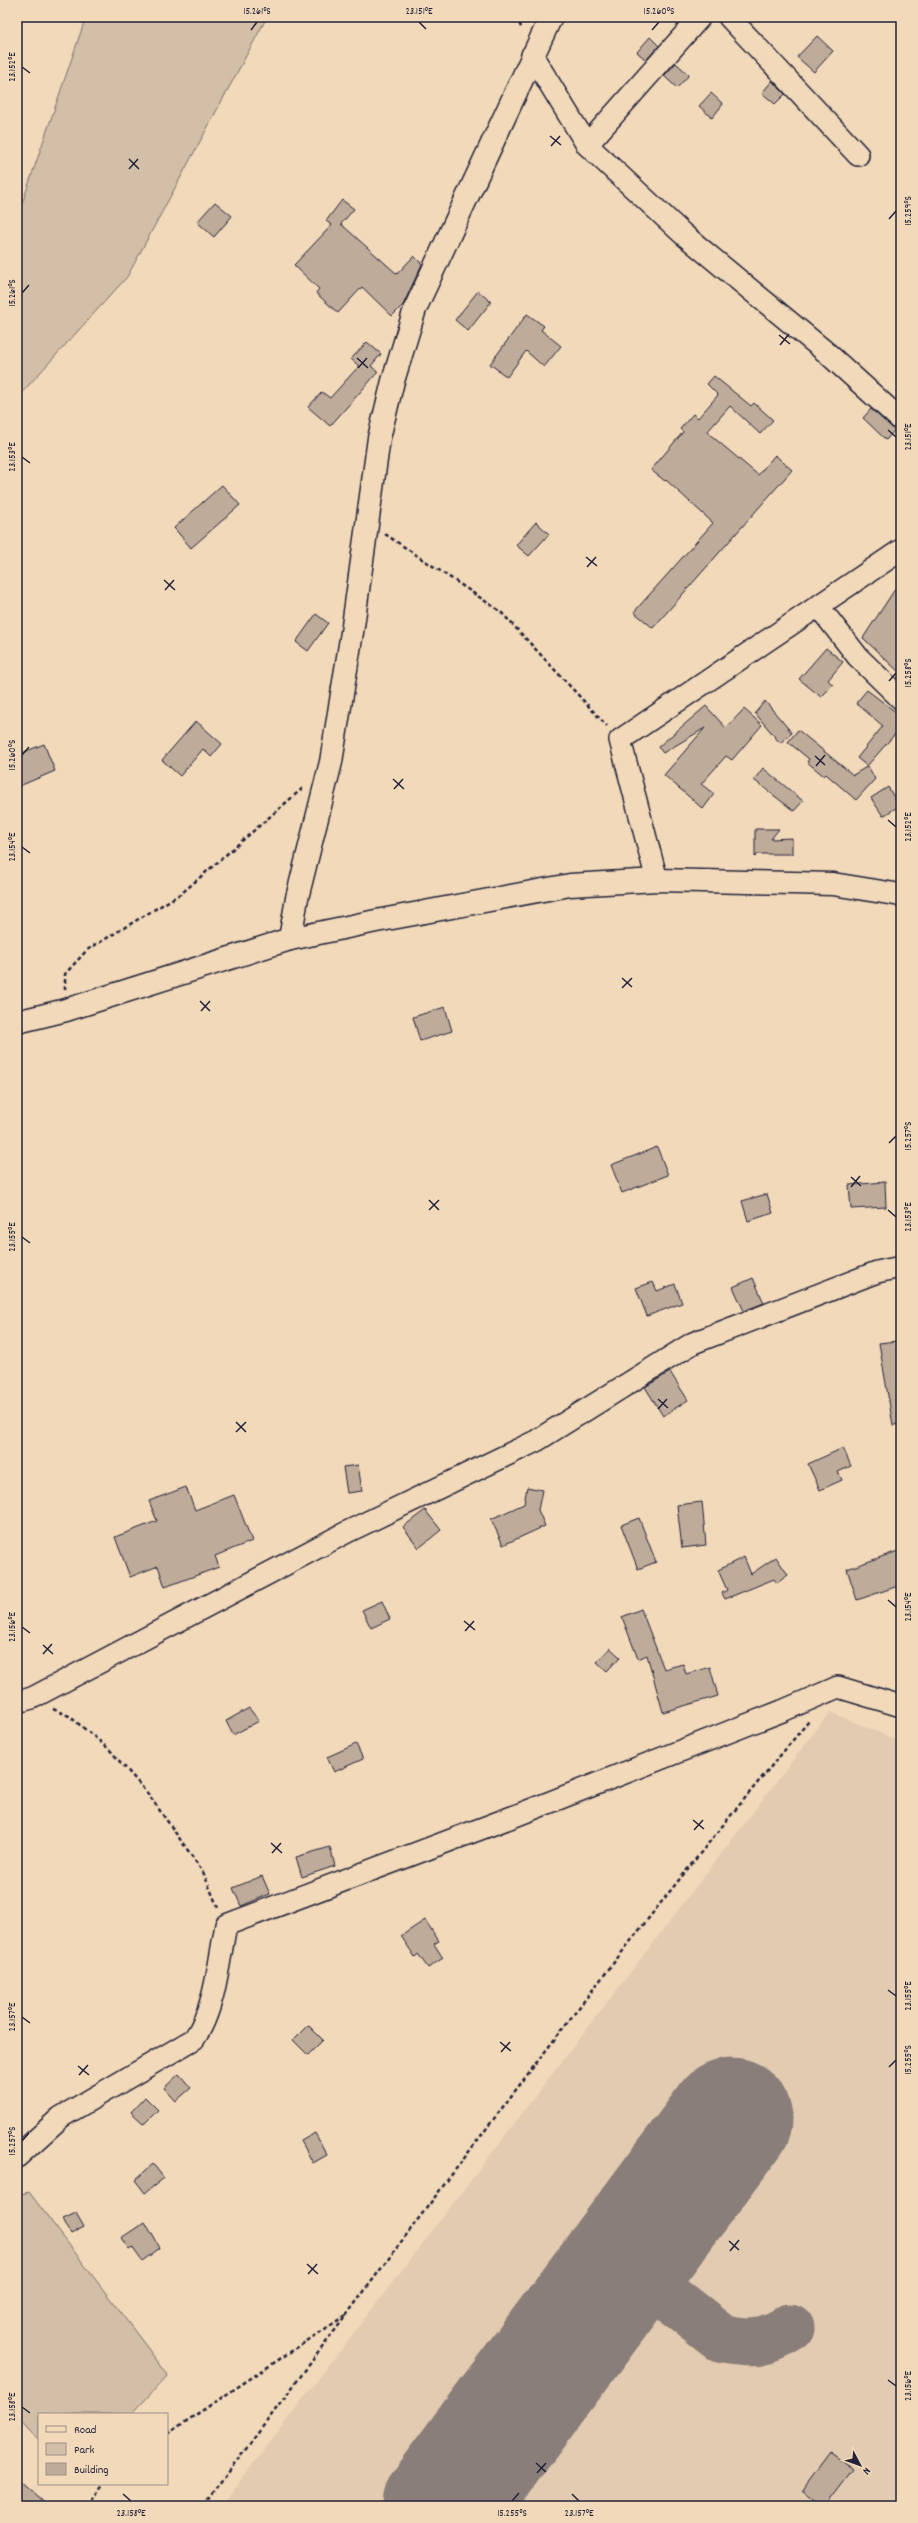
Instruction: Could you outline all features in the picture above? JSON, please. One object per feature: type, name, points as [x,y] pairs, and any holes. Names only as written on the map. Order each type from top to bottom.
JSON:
[{"type":"street","points":[[290,939],[297,898],[331,762],[368,523],[379,438],[393,381],[415,309],[551,17]]},
{"type":"street","points":[[586,145],[700,17]]},
{"type":"street","points":[[729,17],[858,155]]},
{"type":"street","points":[[532,55],[586,145],[683,234],[827,353],[901,420]]},
{"type":"street","points":[[657,880],[620,740],[819,607],[901,550]]},
{"type":"street","points":[[819,607],[858,657],[901,699]]},
{"type":"street","points":[[17,1022],[66,1010],[290,939],[376,920],[570,885],[657,880],[833,884],[901,895]]},
{"type":"street","points":[[24,1700],[349,1531],[536,1441],[693,1343],[877,1272],[901,1267]]},
{"type":"street","points":[[17,2157],[61,2117],[194,2039],[200,2030],[209,2005],[226,1925],[520,1814],[782,1711],[838,1687],[901,1706]]},
{"type":"path","points":[[368,523],[500,611],[620,740]]},
{"type":"path","points":[[66,1010],[65,974],[88,950],[182,893],[307,783]]},
{"type":"path","points":[[24,1700],[69,1716],[110,1749],[149,1795],[203,1872],[226,1925]]},
{"type":"path","points":[[203,2506],[349,2314],[508,2098],[737,1807],[812,1717]]},
{"type":"path","points":[[168,2433],[349,2314]]},
{"type":"path","points":[[87,2506],[101,2485]]},
{"type":"shaded area","points":[[830,1712],[901,1742],[901,2506],[221,2506]]},
{"type":"green space","points":[[86,17],[267,17],[127,277],[17,398],[17,218]]},
{"type":"green space","points":[[29,2192],[168,2375],[133,2413],[38,2413],[38,2439],[17,2416],[17,2195]]},
{"type":"building","points":[[817,36],[833,51],[814,72],[797,57]]},
{"type":"building","points":[[650,37],[659,46],[646,60],[637,52]]},
{"type":"building","points":[[676,63],[689,75],[677,88],[664,76]]},
{"type":"building","points":[[772,81],[785,94],[775,104],[762,93]]},
{"type":"building","points":[[711,93],[723,104],[712,118],[699,106]]},
{"type":"building","points":[[342,200],[354,209],[341,224],[397,274],[414,256],[422,264],[403,305],[392,316],[362,287],[338,313],[316,293],[319,289],[294,265],[332,225],[326,221]]},
{"type":"building","points":[[215,202],[232,216],[214,237],[197,222]]},
{"type":"building","points":[[478,291],[491,302],[468,331],[455,320]]},
{"type":"building","points":[[527,314],[544,326],[541,330],[561,346],[544,367],[526,351],[507,377],[490,364]]},
{"type":"building","points":[[367,342],[381,354],[371,366],[378,372],[330,426],[308,407],[322,392],[330,398],[359,366],[351,359]]},
{"type":"building","points":[[714,376],[751,406],[754,403],[773,420],[760,434],[730,406],[707,432],[758,475],[775,455],[792,470],[653,628],[634,612],[713,523],[666,480],[665,481],[651,470],[683,432],[680,429],[693,414],[698,418],[718,395],[707,384]]},
{"type":"building","points":[[871,409],[895,430],[886,440],[863,418]]},
{"type":"building","points":[[222,485],[240,505],[191,548],[174,528]]},
{"type":"building","points":[[536,522],[549,534],[529,556],[516,545]]},
{"type":"building","points":[[901,580],[901,674],[863,638]]},
{"type":"building","points":[[316,614],[328,623],[308,651],[296,642]]},
{"type":"building","points":[[826,648],[843,662],[828,680],[833,685],[821,697],[799,679]]},
{"type":"building","points":[[867,690],[901,716],[901,739],[895,734],[867,766],[857,758],[883,726],[856,703]]},
{"type":"building","points":[[765,701],[792,733],[780,743],[755,713]]},
{"type":"building","points":[[706,706],[726,728],[744,709],[762,725],[732,760],[726,756],[701,784],[714,794],[703,809],[664,775],[705,728],[663,753],[658,747]]},
{"type":"building","points":[[196,721],[222,744],[211,757],[203,749],[180,776],[162,760]]},
{"type":"building","points":[[798,730],[853,775],[868,766],[875,779],[856,800],[826,774],[824,776],[807,762],[809,759],[788,742]]},
{"type":"building","points":[[44,744],[55,771],[17,787],[17,755]]},
{"type":"building","points":[[763,768],[803,801],[794,811],[754,780]]},
{"type":"building","points":[[888,787],[899,806],[883,816],[871,798]]},
{"type":"building","points":[[755,829],[779,829],[771,839],[792,838],[792,854],[758,854],[755,857]]},
{"type":"building","points":[[445,1007],[452,1031],[420,1041],[413,1017]]},
{"type":"building","points":[[657,1147],[668,1175],[622,1193],[611,1165]]},
{"type":"building","points":[[885,1182],[886,1207],[851,1209],[849,1185]]},
{"type":"building","points":[[767,1194],[773,1213],[748,1221],[742,1201]]},
{"type":"building","points":[[753,1278],[764,1303],[744,1311],[733,1287]]},
{"type":"building","points":[[653,1282],[657,1291],[675,1284],[682,1303],[647,1316],[636,1288]]},
{"type":"building","points":[[897,1341],[901,1368],[901,1424],[893,1425],[879,1343]]},
{"type":"building","points":[[670,1372],[688,1400],[663,1416],[645,1387]]},
{"type":"building","points":[[843,1448],[851,1466],[838,1472],[842,1480],[820,1490],[808,1464]]},
{"type":"building","points":[[358,1465],[362,1491],[347,1493],[343,1467]]},
{"type":"building","points":[[186,1487],[195,1510],[234,1495],[252,1541],[215,1556],[219,1567],[165,1587],[158,1566],[130,1577],[115,1537],[157,1521],[149,1501]]},
{"type":"building","points":[[527,1487],[542,1490],[538,1510],[545,1526],[503,1545],[491,1519],[524,1504]]},
{"type":"building","points":[[702,1502],[706,1545],[682,1548],[677,1505]]},
{"type":"building","points":[[425,1510],[441,1530],[419,1548],[403,1527]]},
{"type":"building","points":[[639,1518],[656,1562],[638,1569],[621,1525]]},
{"type":"building","points":[[901,1550],[901,1585],[857,1600],[847,1569]]},
{"type":"building","points":[[744,1557],[751,1574],[776,1557],[788,1575],[777,1583],[774,1579],[725,1599],[722,1593],[727,1590],[718,1570]]},
{"type":"building","points":[[382,1601],[390,1619],[371,1628],[362,1610]]},
{"type":"building","points":[[641,1609],[664,1669],[683,1664],[686,1674],[710,1667],[718,1696],[663,1712],[647,1655],[638,1659],[622,1617]]},
{"type":"building","points":[[610,1648],[620,1657],[607,1671],[597,1662]]},
{"type":"building","points":[[249,1708],[259,1721],[233,1735],[226,1721]]},
{"type":"building","points":[[356,1744],[363,1759],[334,1772],[327,1757]]},
{"type":"building","points":[[330,1847],[335,1866],[302,1877],[296,1857]]},
{"type":"building","points":[[262,1876],[270,1894],[241,1906],[233,1888]]},
{"type":"building","points":[[425,1920],[439,1941],[434,1944],[443,1958],[428,1968],[418,1954],[415,1957],[401,1936]]},
{"type":"building","points":[[308,2025],[323,2040],[308,2055],[293,2040]]},
{"type":"building","points":[[179,2074],[191,2088],[176,2101],[164,2088]]},
{"type":"building","points":[[145,2097],[158,2110],[144,2124],[131,2112]]},
{"type":"building","points":[[315,2133],[327,2155],[313,2163],[301,2141]]},
{"type":"building","points":[[153,2164],[164,2178],[145,2193],[135,2180]]},
{"type":"building","points":[[76,2213],[84,2227],[71,2234],[63,2219]]},
{"type":"building","points":[[145,2222],[160,2248],[142,2261],[132,2247],[129,2249],[121,2238]]},
{"type":"building","points":[[830,2452],[853,2469],[825,2506],[820,2506],[801,2491]]},
{"type":"building","points":[[17,2478],[48,2506],[17,2506]]},
{"type":"taxiway","points":[[624,2262],[723,2339],[742,2342],[765,2340],[790,2328]]},
{"type":"runway","points":[[443,2506],[731,2119]]}]
